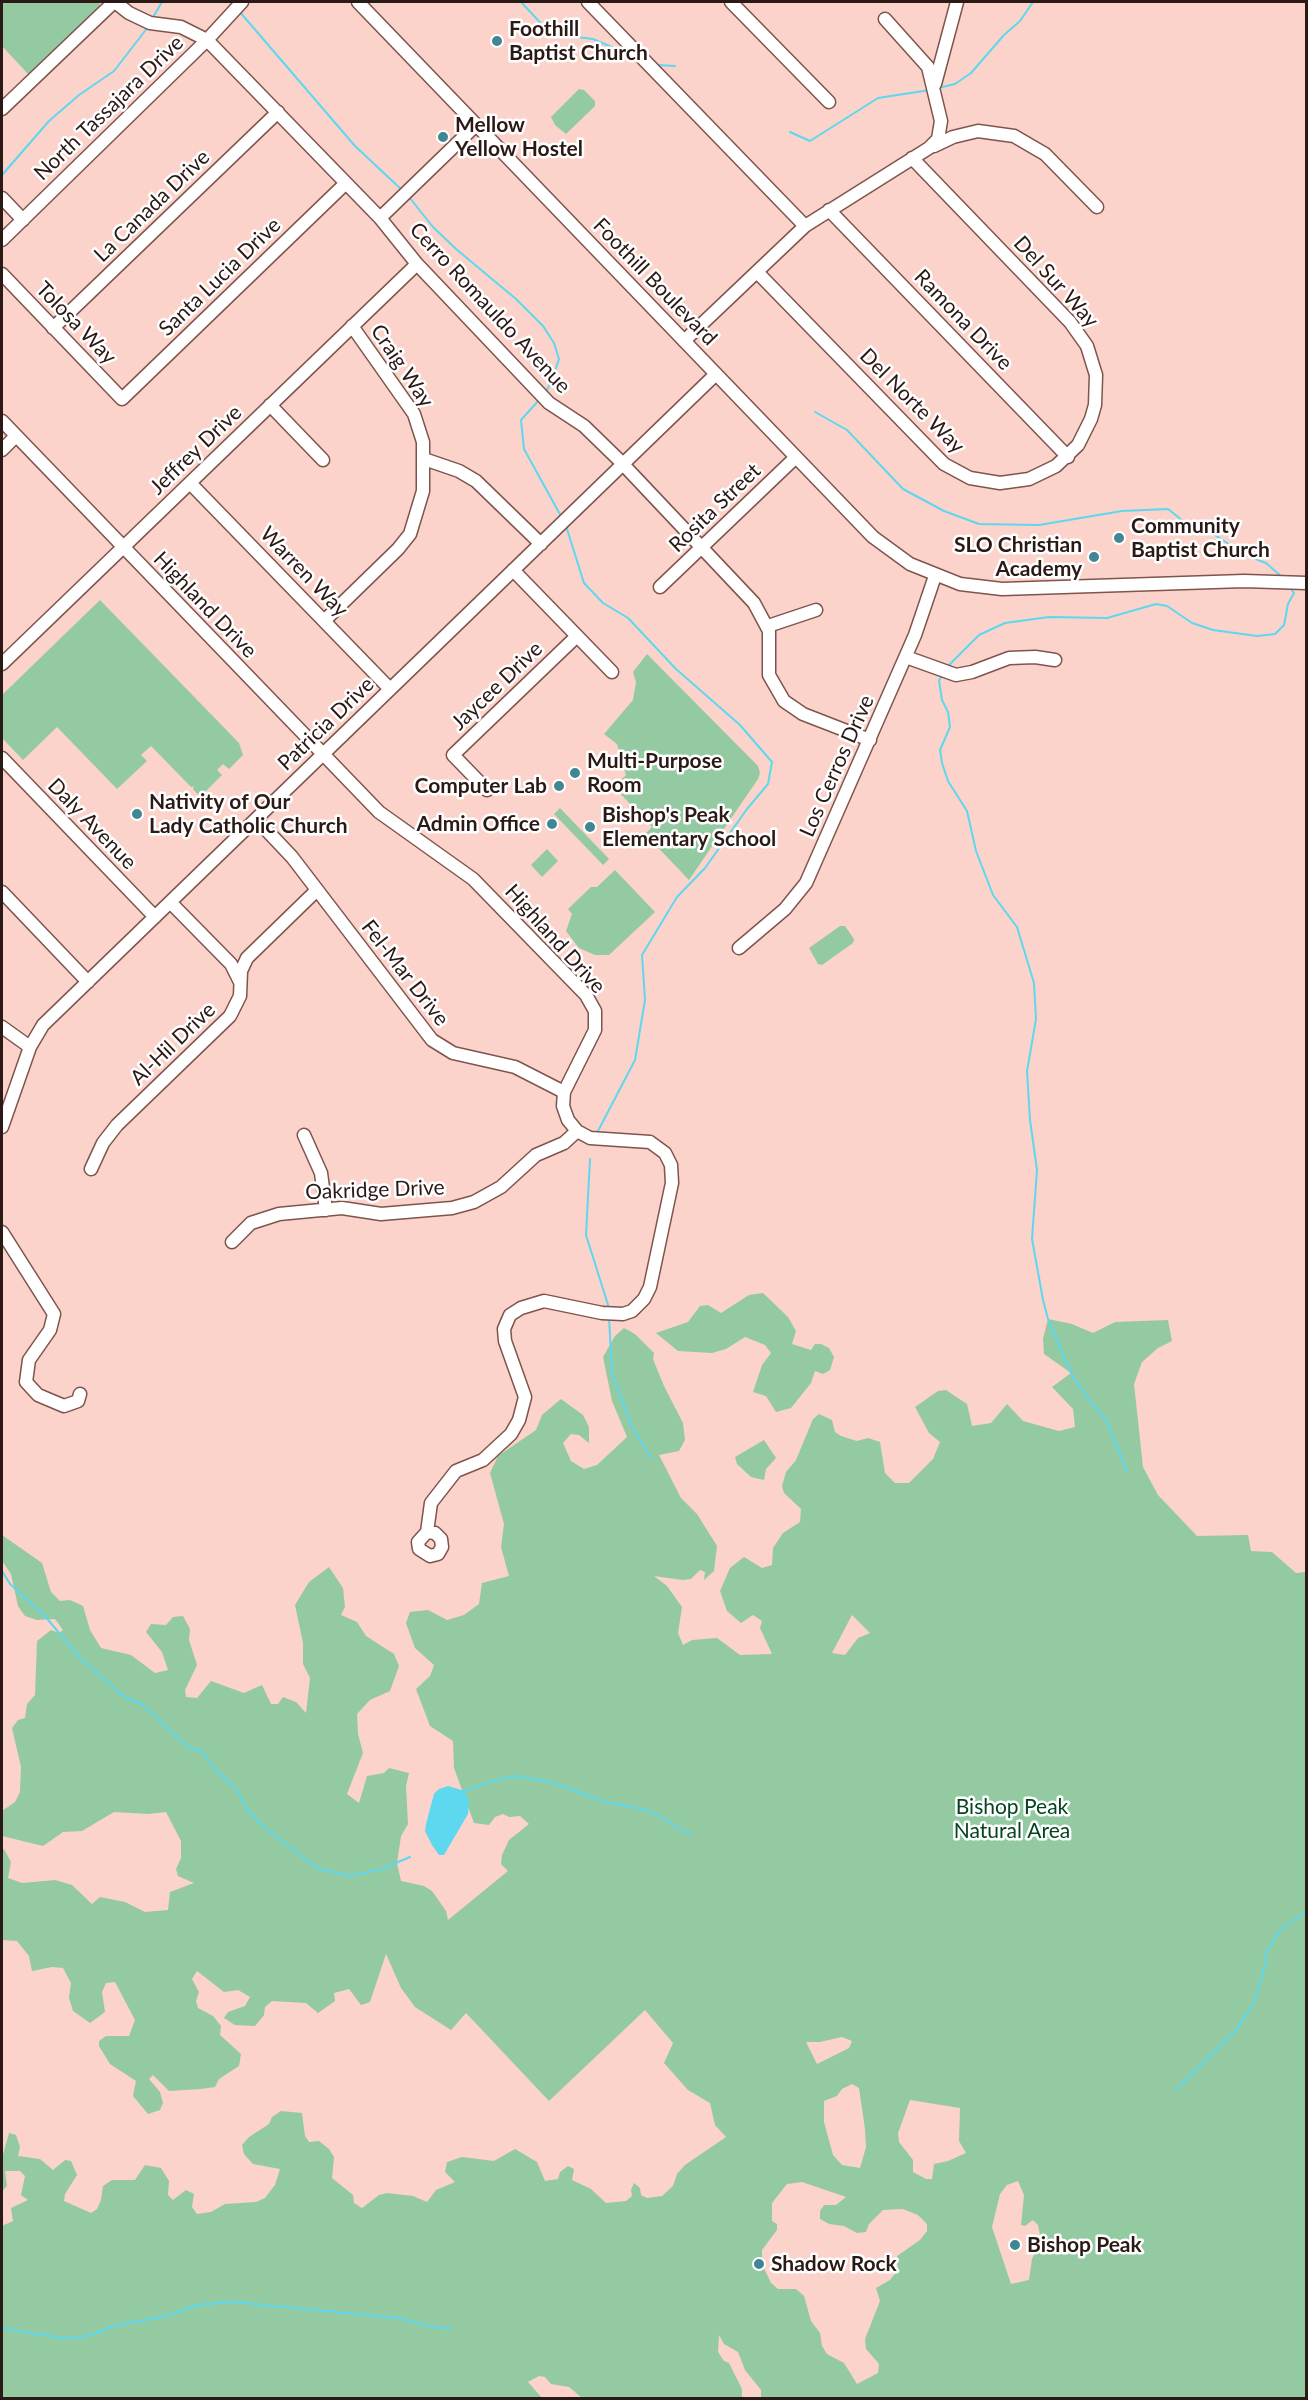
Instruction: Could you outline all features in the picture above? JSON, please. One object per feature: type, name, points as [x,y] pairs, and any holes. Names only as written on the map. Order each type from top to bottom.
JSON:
[{"type":"street","name":"Cerro Romauldo Avenue","points":[[115,2],[129,13],[150,23],[181,27],[207,40],[380,218],[417,264],[549,403],[584,426],[623,464],[754,603],[768,626]]},
{"type":"street","points":[[2,109],[115,2]]},
{"type":"street","name":"North Tassajara Drive","points":[[2,240],[207,40],[242,2]]},
{"type":"street","name":"Foothill Boulevard","points":[[358,2],[796,457],[885,547],[910,564],[934,576],[960,584],[1002,589],[1234,581],[1306,583]]},
{"type":"street","points":[[588,2],[805,226]]},
{"type":"street","points":[[731,2],[829,102]]},
{"type":"street","points":[[934,89],[957,2]]},
{"type":"street","points":[[885,19],[923,58],[930,72],[941,127],[938,139],[929,148]]},
{"type":"street","name":"La Canada Drive","points":[[53,328],[278,111]]},
{"type":"street","points":[[380,218],[476,125]]},
{"type":"street","points":[[684,341],[805,226],[912,158],[953,137],[978,131],[1014,136],[1045,154],[1097,207]]},
{"type":"street","name":"Del Sur Way","points":[[912,158],[1070,322],[1087,346],[1096,375],[1095,405],[1086,433],[1068,457]]},
{"type":"street","name":"Santa Lucia Drive","points":[[122,399],[346,183]]},
{"type":"street","points":[[2,198],[22,220]]},
{"type":"street","name":"Ramona Drive","points":[[830,210],[1068,457]]},
{"type":"street","name":"Jeffrey Drive","points":[[2,664],[417,264]]},
{"type":"street","name":"Del Norte Way","points":[[757,272],[933,454],[957,472],[985,482],[1015,482],[1043,474],[1068,457]]},
{"type":"street","name":"Tolosa Way","points":[[2,274],[122,399]]},
{"type":"street","name":"Craig Way","points":[[324,621],[398,549],[410,534],[423,491],[423,442],[414,414],[352,326]]},
{"type":"street","name":"Patricia Drive","points":[[2,1127],[30,1047],[43,1025],[716,374]]},
{"type":"street","points":[[270,405],[323,460]]},
{"type":"street","name":"Highland Drive","points":[[2,421],[384,817],[473,879],[591,1003],[596,1020],[595,1030],[564,1092]]},
{"type":"street","points":[[2,450],[16,436]]},
{"type":"street","name":"Rosita Street","points":[[660,587],[796,457]]},
{"type":"street","points":[[424,459],[459,471],[476,481],[541,544]]},
{"type":"street","name":"Warren Way","points":[[190,483],[390,689]]},
{"type":"street","points":[[513,570],[612,672]]},
{"type":"street","name":"Los Cerros Drive","points":[[739,948],[785,909],[802,890],[906,657],[934,576]]},
{"type":"street","points":[[816,609],[768,626],[769,675],[784,701],[803,714],[870,740]]},
{"type":"street","name":"Jaycee Drive","points":[[488,790],[453,755],[577,636]]},
{"type":"street","points":[[906,657],[956,675],[972,672],[1009,658],[1035,657],[1055,660]]},
{"type":"street","name":"Daly Avenue","points":[[2,758],[155,917]]},
{"type":"street","name":"Fel-Mar Drive","points":[[256,819],[292,857],[426,1034],[438,1046],[453,1053],[515,1067],[564,1092]]},
{"type":"street","name":"Al-Hil Drive","points":[[91,1169],[103,1143],[117,1125],[230,1016],[237,1007],[241,971],[247,958],[317,890]]},
{"type":"street","points":[[2,892],[88,982]]},
{"type":"street","points":[[170,902],[231,964],[241,985]]},
{"type":"street","points":[[2,1027],[30,1047]]},
{"type":"street","points":[[427,1532],[431,1503],[456,1471],[483,1460],[511,1434],[519,1420],[525,1397],[505,1341],[504,1329],[510,1315],[520,1308],[544,1301],[602,1314],[623,1314],[632,1311],[644,1299],[650,1287],[673,1177],[668,1159],[650,1142],[590,1138],[577,1131],[564,1113],[564,1092]]},
{"type":"street","name":"Oakridge Drive","points":[[232,1242],[243,1229],[260,1219],[279,1214],[352,1209],[381,1214],[452,1208],[474,1202],[502,1186],[536,1155],[564,1143],[577,1131]]},
{"type":"street","points":[[304,1136],[321,1173],[326,1210]]},
{"type":"street","points":[[2,1232],[54,1314],[50,1330],[29,1360],[26,1382],[38,1395],[64,1406],[78,1401],[80,1394]]},
{"type":"green space","points":[[2,2],[99,2],[100,6],[29,75],[2,46]]},
{"type":"green space","points":[[579,89],[584,90],[595,101],[595,106],[566,134],[555,125],[551,117]]},
{"type":"green space","points":[[100,600],[239,743],[243,755],[229,769],[223,764],[217,770],[222,775],[200,797],[193,789],[194,786],[191,787],[151,746],[141,755],[147,761],[117,789],[57,727],[23,760],[2,738],[2,695]]},
{"type":"green space","points":[[647,654],[758,766],[760,773],[689,880],[645,834],[652,827],[614,787],[626,775],[617,744],[604,734],[633,700],[636,682],[633,672]]},
{"type":"green space","points":[[560,808],[609,859],[603,865],[554,814]]},
{"type":"green space","points":[[547,849],[558,861],[542,877],[531,865]]},
{"type":"green space","points":[[615,870],[655,912],[609,955],[595,955],[579,948],[566,931],[572,914],[568,909],[591,887],[597,887]]},
{"type":"green space","points":[[840,926],[845,926],[854,939],[853,943],[822,965],[818,964],[809,948]]},
{"type":"green space","points":[[763,1293],[788,1317],[796,1331],[792,1344],[811,1350],[815,1344],[821,1344],[829,1348],[834,1357],[830,1370],[823,1374],[815,1371],[811,1383],[791,1408],[776,1412],[766,1396],[753,1392],[762,1365],[771,1353],[765,1345],[745,1337],[726,1349],[712,1353],[678,1351],[656,1333],[688,1322],[700,1306],[708,1305],[721,1313],[749,1295]]},
{"type":"green space","name":"Bishop Peak Natural Area","points":[[1048,1319],[1072,1324],[1093,1333],[1115,1322],[1168,1320],[1172,1341],[1158,1348],[1142,1362],[1134,1384],[1143,1467],[1158,1495],[1197,1536],[1248,1535],[1251,1551],[1272,1552],[1296,1573],[1306,1572],[1306,2398],[761,2398],[761,2390],[745,2370],[738,2352],[724,2344],[719,2335],[718,2352],[724,2361],[729,2363],[742,2389],[742,2398],[582,2398],[569,2387],[551,2384],[545,2377],[539,2376],[528,2382],[542,2398],[2,2398],[2,2226],[13,2221],[11,2208],[28,2200],[21,2195],[25,2176],[20,2171],[5,2171],[7,2186],[2,2191],[2,2158],[9,2133],[16,2135],[20,2147],[18,2156],[40,2159],[53,2170],[65,2160],[71,2161],[77,2175],[65,2194],[64,2201],[91,2213],[97,2209],[101,2200],[103,2186],[112,2180],[135,2180],[145,2165],[161,2168],[169,2181],[168,2195],[173,2200],[186,2190],[194,2194],[192,2207],[197,2214],[211,2212],[225,2204],[256,2202],[265,2198],[275,2185],[280,2169],[253,2164],[244,2154],[242,2145],[249,2137],[269,2124],[272,2117],[281,2111],[302,2113],[305,2136],[309,2142],[319,2141],[329,2149],[334,2157],[332,2178],[353,2195],[354,2203],[362,2208],[379,2195],[387,2193],[413,2196],[427,2202],[436,2190],[455,2182],[445,2172],[447,2162],[462,2157],[494,2161],[515,2149],[537,2162],[545,2181],[558,2179],[560,2172],[568,2166],[574,2169],[572,2180],[591,2189],[606,2203],[626,2201],[632,2196],[631,2190],[634,2183],[640,2188],[641,2195],[647,2198],[662,2196],[673,2186],[677,2174],[685,2165],[726,2137],[715,2125],[710,2103],[688,2090],[664,2063],[673,2043],[645,2010],[549,2101],[466,2013],[451,2030],[415,2007],[401,1988],[386,1954],[370,2002],[361,2005],[349,1989],[334,1993],[335,2001],[318,2013],[306,2003],[272,2001],[265,2007],[264,2015],[255,2026],[235,2025],[224,2018],[228,2012],[245,2006],[250,1997],[238,1990],[224,1992],[197,1971],[192,1979],[199,1992],[196,2001],[198,2008],[213,2016],[221,2026],[220,2035],[241,2054],[239,2066],[219,2079],[215,2087],[201,2089],[169,2091],[153,2075],[149,2079],[160,2092],[163,2103],[160,2110],[148,2114],[133,2096],[136,2081],[110,2064],[99,2046],[99,2041],[106,2036],[129,2036],[135,2020],[115,1982],[106,1983],[102,1992],[105,2012],[90,2023],[73,2011],[69,1998],[71,1983],[63,1968],[52,1967],[32,1971],[29,1956],[17,1941],[2,1940],[2,1851],[4,1849],[11,1862],[8,1878],[22,1883],[55,1880],[72,1885],[92,1904],[100,1897],[125,1902],[145,1912],[168,1910],[170,1892],[194,1883],[178,1876],[176,1869],[181,1858],[181,1841],[166,1812],[148,1814],[114,1812],[82,1831],[63,1832],[43,1846],[2,1836],[2,1811],[15,1802],[20,1792],[21,1767],[12,1728],[18,1720],[25,1718],[27,1704],[35,1695],[37,1641],[51,1630],[59,1633],[63,1630],[55,1619],[37,1620],[25,1616],[18,1606],[11,1574],[2,1561],[2,1535],[42,1563],[51,1592],[60,1601],[70,1600],[83,1606],[90,1630],[101,1648],[131,1655],[155,1673],[168,1670],[162,1652],[146,1632],[151,1624],[166,1625],[173,1617],[183,1616],[190,1629],[189,1640],[197,1665],[185,1690],[186,1697],[197,1698],[211,1681],[244,1693],[262,1685],[271,1704],[278,1704],[283,1697],[296,1702],[306,1713],[310,1678],[303,1664],[303,1643],[295,1605],[309,1582],[329,1567],[343,1588],[345,1607],[341,1615],[357,1622],[366,1636],[394,1654],[399,1666],[390,1691],[370,1700],[357,1714],[358,1734],[363,1753],[347,1794],[359,1803],[367,1776],[384,1773],[389,1768],[409,1773],[406,1786],[408,1824],[401,1836],[397,1863],[401,1881],[424,1886],[432,1891],[446,1911],[448,1920],[508,1871],[501,1864],[502,1855],[509,1840],[529,1824],[520,1816],[509,1817],[503,1814],[495,1817],[489,1825],[474,1823],[454,1768],[453,1741],[430,1726],[416,1689],[430,1676],[434,1665],[415,1648],[406,1623],[410,1612],[428,1610],[447,1620],[464,1615],[479,1604],[482,1583],[509,1576],[501,1547],[504,1524],[490,1473],[498,1456],[536,1430],[542,1415],[561,1399],[583,1415],[589,1427],[589,1443],[579,1435],[571,1434],[563,1443],[571,1461],[584,1469],[597,1465],[627,1437],[612,1401],[603,1357],[615,1336],[624,1328],[635,1334],[654,1353],[653,1359],[664,1386],[683,1423],[685,1440],[679,1451],[659,1455],[681,1498],[697,1514],[717,1546],[714,1571],[704,1580],[705,1572],[700,1570],[691,1579],[654,1576],[667,1586],[682,1607],[678,1633],[683,1645],[692,1640],[717,1638],[740,1655],[772,1654],[760,1628],[762,1621],[753,1615],[741,1623],[727,1611],[720,1591],[730,1568],[744,1557],[762,1568],[772,1565],[773,1548],[783,1533],[800,1522],[801,1509],[784,1493],[782,1486],[786,1472],[796,1460],[813,1419],[819,1414],[832,1420],[835,1432],[841,1436],[857,1441],[868,1438],[880,1442],[885,1473],[895,1483],[909,1483],[933,1459],[940,1442],[929,1433],[915,1407],[938,1391],[946,1390],[967,1404],[972,1426],[991,1423],[1007,1404],[1023,1421],[1059,1431],[1075,1427],[1073,1409],[1052,1387],[1071,1373],[1044,1354],[1043,1339]],"holes":[[[852,1615],[870,1633],[858,1638],[845,1655],[832,1653]],[[842,2037],[852,2041],[849,2048],[817,2064],[806,2042],[820,2042]],[[852,2084],[859,2088],[866,2147],[860,2168],[842,2165],[833,2155],[824,2122],[824,2101],[837,2096],[842,2089]],[[910,2100],[960,2108],[959,2141],[966,2153],[934,2164],[932,2179],[926,2179],[913,2172],[913,2160],[899,2142],[898,2133]],[[1018,2181],[1024,2195],[1021,2225],[1025,2226],[1033,2220],[1038,2225],[1041,2239],[1032,2259],[1029,2280],[1011,2284],[992,2227],[1000,2194],[1007,2185]],[[802,2182],[846,2197],[836,2205],[824,2205],[820,2211],[820,2219],[829,2224],[844,2226],[857,2233],[866,2232],[869,2224],[883,2210],[903,2209],[918,2215],[927,2224],[927,2231],[920,2240],[897,2256],[898,2270],[890,2280],[876,2288],[880,2301],[865,2339],[866,2349],[879,2364],[878,2373],[857,2384],[844,2363],[827,2354],[822,2346],[820,2333],[811,2321],[804,2296],[796,2289],[778,2289],[771,2283],[762,2264],[762,2250],[777,2230],[777,2224],[772,2221],[772,2203],[787,2184]]]},
{"type":"green space","points":[[764,1440],[776,1458],[766,1469],[764,1480],[751,1477],[737,1464],[735,1457]]},
{"type":"water","points":[[448,1786],[465,1791],[469,1802],[468,1814],[444,1855],[439,1855],[425,1831],[434,1794],[439,1789]]},
{"type":"waterway","points":[[152,19],[162,2]]},
{"type":"waterway","points":[[521,2],[548,31],[560,35],[593,39],[632,56]]},
{"type":"waterway","points":[[938,88],[955,84],[971,73],[1004,35],[1020,21],[1033,2]]},
{"type":"waterway","points":[[239,11],[355,146],[403,191]]},
{"type":"waterway","points":[[2,175],[49,121],[79,95],[114,71],[148,27]]},
{"type":"waterway","points":[[657,65],[675,66]]},
{"type":"waterway","points":[[790,132],[810,141],[878,98],[930,90]]},
{"type":"waterway","points":[[409,197],[433,227],[516,299],[543,326],[554,343],[559,359],[545,394]]},
{"type":"waterway","points":[[539,400],[521,420],[524,449],[562,518]]},
{"type":"waterway","points":[[815,412],[847,430],[903,489],[944,511],[979,524],[1039,525],[1122,511],[1168,509],[1193,529],[1215,535],[1245,555],[1266,563],[1282,577]]},
{"type":"waterway","points":[[566,526],[584,583],[603,603],[628,618],[676,669],[740,725],[772,762],[768,784],[747,809],[705,868],[677,897],[642,955],[645,1000],[635,1060],[598,1131]]},
{"type":"waterway","points":[[946,668],[979,635],[1005,623],[1049,617],[1107,618],[1156,604],[1167,606],[1192,623],[1213,630],[1257,636],[1275,634],[1284,625],[1288,604],[1294,593],[1289,586]]},
{"type":"waterway","points":[[942,675],[939,681],[950,727],[940,750],[942,763],[948,781],[967,811],[976,851],[993,895],[1017,927],[1034,983],[1036,1019],[1027,1071],[1030,1120],[1037,1170],[1032,1239],[1043,1300],[1048,1319],[1071,1373],[1106,1420],[1127,1471]]},
{"type":"waterway","points":[[590,1159],[586,1235],[609,1308]]},
{"type":"waterway","points":[[609,1317],[612,1374],[632,1427],[651,1458]]},
{"type":"waterway","points":[[2,1571],[10,1584],[44,1615],[79,1657],[122,1695],[144,1706],[190,1749],[201,1750],[214,1768],[237,1790],[248,1811],[264,1827],[316,1868],[350,1876],[382,1869],[410,1857]]},
{"type":"waterway","points":[[465,1791],[492,1781],[517,1776],[550,1782],[607,1802],[650,1811],[691,1835]]},
{"type":"waterway","points":[[1176,2090],[1237,2029],[1253,2004],[1262,1978],[1268,1949],[1281,1929],[1306,1912]]},
{"type":"waterway","points":[[2,2328],[61,2338],[77,2338],[109,2327],[171,2315],[196,2305],[234,2302],[397,2318],[451,2329]]},
{"type":"place","name":"Foothill Baptist Church","points":[[497,41]]},
{"type":"place","name":"Mellow Yellow Hostel","points":[[443,137]]},
{"type":"place","name":"Community Baptist Church","points":[[1119,538]]},
{"type":"place","name":"SLO Christian Academy","points":[[1094,557]]},
{"type":"place","name":"Multi-Purpose Room","points":[[575,773]]},
{"type":"place","name":"Computer Lab","points":[[559,786]]},
{"type":"place","name":"Nativity of Our Lady Catholic Church","points":[[137,814]]},
{"type":"place","name":"Admin Office","points":[[552,824]]},
{"type":"place","name":"Bishop's Peak Elementary School","points":[[590,827]]},
{"type":"place","name":"Bishop Peak","points":[[1015,2245]]},
{"type":"place","name":"Shadow Rock","points":[[759,2264]]}]
